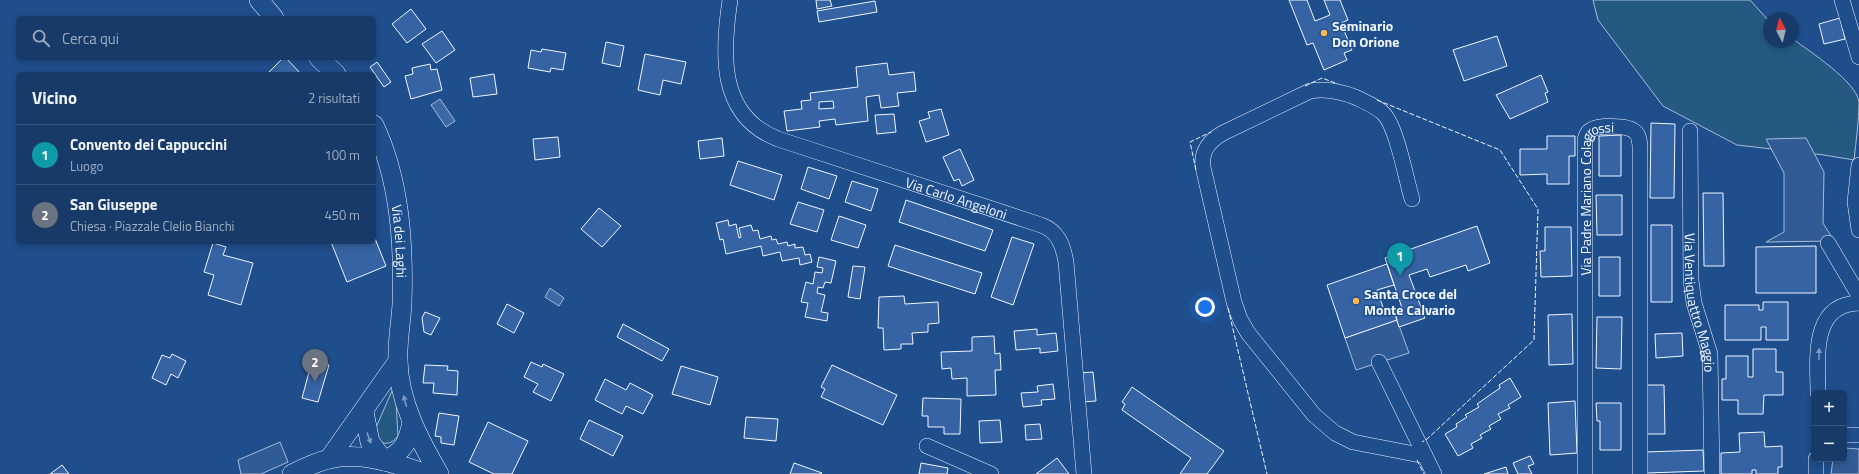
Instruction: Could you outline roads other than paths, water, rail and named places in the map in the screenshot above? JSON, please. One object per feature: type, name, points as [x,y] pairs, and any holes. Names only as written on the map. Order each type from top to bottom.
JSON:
[{"type":"main road","points":[[259,0],[272,16]]},
{"type":"main road","points":[[321,60],[334,72]]},
{"type":"main road","name":"Via dei Laghi","points":[[376,130],[390,168],[399,225],[402,286],[398,361],[404,396],[412,422],[439,474]]},
{"type":"main road","points":[[330,459],[398,361]]},
{"type":"main road","points":[[364,412],[370,442],[384,461]]},
{"type":"main road","points":[[384,461],[395,456],[403,448],[408,438],[412,422]]},
{"type":"main road","points":[[292,474],[330,459],[348,457],[384,461],[427,474]]},
{"type":"street","name":"Via Carlo Angeloni","points":[[730,0],[724,46],[727,76],[739,105],[751,122],[763,132],[778,139],[1044,226],[1059,239],[1066,262],[1084,474]]},
{"type":"street","points":[[1842,0],[1859,57]]},
{"type":"street","points":[[1412,199],[1393,131],[1387,118],[1372,105],[1336,91],[1322,89],[1310,91],[1223,133],[1208,144],[1202,156],[1203,167],[1234,302],[1240,319],[1253,339],[1314,415],[1335,434],[1354,442],[1422,450]]},
{"type":"street","name":"Via Padre Mariano Colagrossi","points":[[1584,474],[1585,140],[1588,132],[1594,128],[1624,127],[1630,128],[1636,132],[1640,145],[1640,474]]},
{"type":"street","name":"Via Ventiquattro Maggio","points":[[1690,132],[1691,280],[1694,303],[1710,354],[1712,474]]},
{"type":"street","points":[[1859,165],[1855,209],[1859,230]]},
{"type":"street","points":[[1818,390],[1819,341],[1821,328],[1826,320],[1837,310],[1847,305],[1859,304],[1858,294],[1828,243]]},
{"type":"street","points":[[1379,362],[1434,474]]},
{"type":"street","points":[[1847,435],[1859,435]]},
{"type":"street","points":[[927,446],[991,474]]},
{"type":"street","points":[[1816,462],[1816,474]]},
{"type":"place","name":"Seminario Don Orione","points":[[1324,33]]},
{"type":"place","name":"Convento dei Cappuccini","points":[[1400,276]]},
{"type":"place","name":"Santa Croce del Monte Calvario","points":[[1356,301]]},
{"type":"place","name":"San Giuseppe","points":[[315,382]]}]
